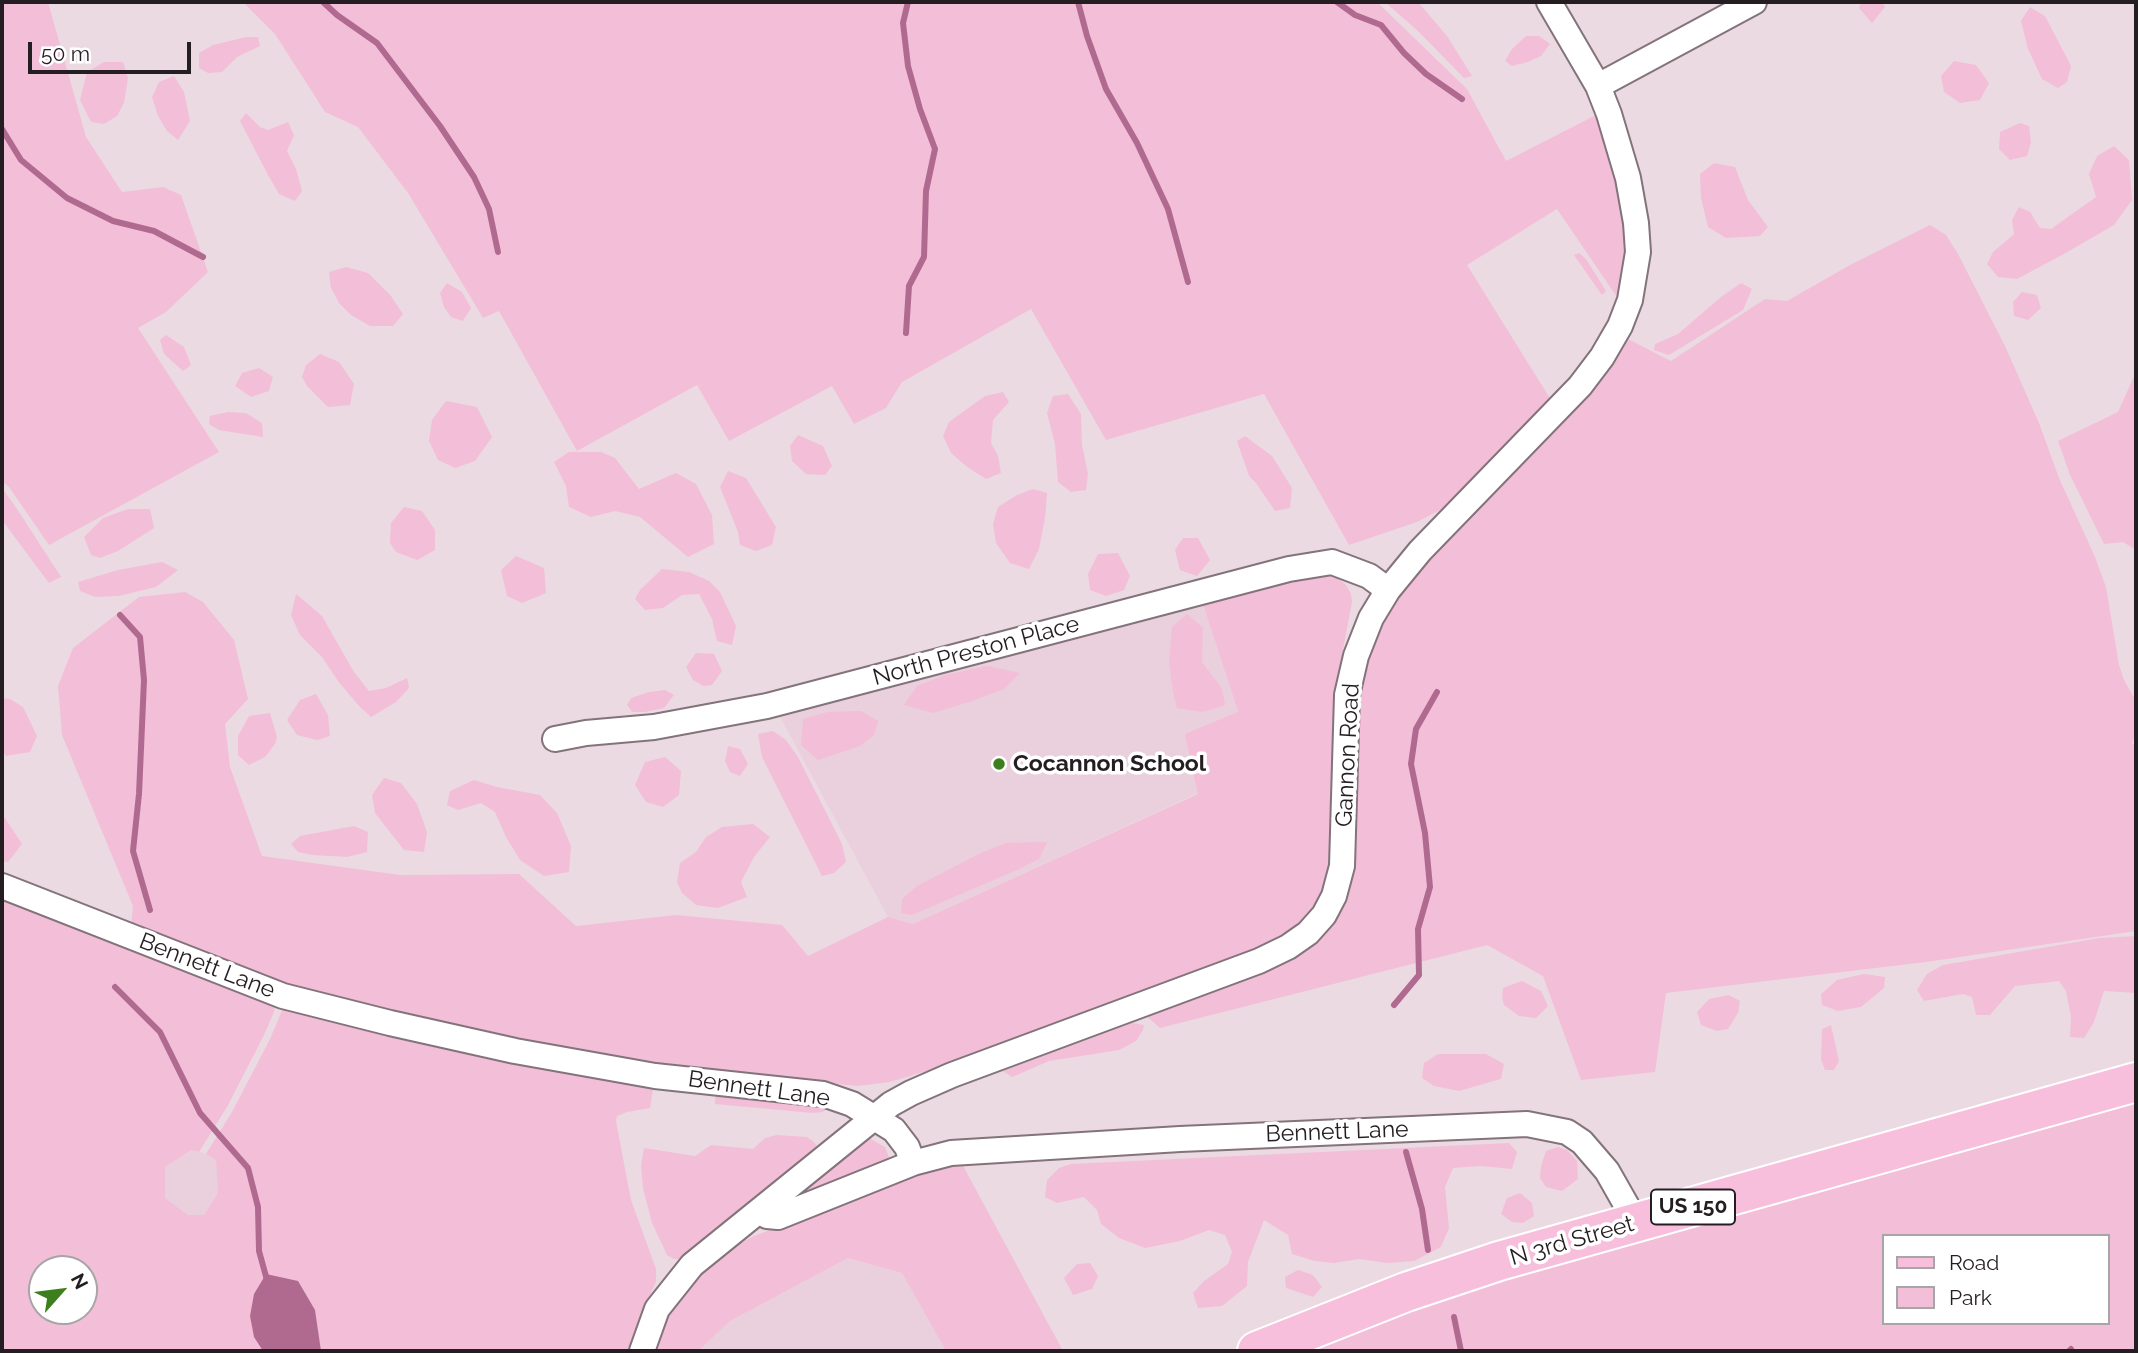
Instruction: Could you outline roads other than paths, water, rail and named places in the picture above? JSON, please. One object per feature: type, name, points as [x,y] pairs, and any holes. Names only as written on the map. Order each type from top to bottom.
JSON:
[{"type":"main road","name":"N 3rd Street","points":[[1257,1351],[1406,1292],[1499,1261],[2136,1082]]},
{"type":"street","name":"Gannon Road","points":[[760,1211],[891,1104],[931,1084],[1259,961],[1288,947],[1308,933],[1324,915],[1334,896],[1342,866],[1347,695],[1356,656],[1371,618],[1388,590],[1447,522],[1580,386],[1602,357],[1620,326],[1630,300],[1638,252],[1628,178],[1598,86],[1549,2]]},
{"type":"street","points":[[1598,86],[1754,2]]},
{"type":"street","name":"North Preston Place","points":[[555,739],[586,733],[654,727],[767,706],[1289,569],[1332,562],[1369,576],[1388,590]]},
{"type":"street","name":"Bennett Lane","points":[[2,886],[283,996],[527,1053],[655,1076],[823,1094],[852,1104],[894,1130],[907,1147],[913,1163],[951,1153],[1180,1139],[1527,1124],[1567,1132],[1583,1142],[1607,1171],[1628,1208],[1632,1224]]},
{"type":"street","points":[[642,1351],[657,1309],[671,1289],[692,1265],[760,1211],[766,1216],[778,1217],[913,1163]]},
{"type":"waterway","points":[[323,2],[377,43],[440,126],[474,177],[489,209],[498,252]]},
{"type":"waterway","points":[[906,333],[909,286],[924,257],[926,191],[935,149],[908,66],[903,23],[908,2]]},
{"type":"waterway","points":[[1078,2],[1106,89],[1137,143],[1168,209],[1188,282]]},
{"type":"waterway","points":[[1337,2],[1355,15],[1381,25],[1426,74],[1462,99]]},
{"type":"waterway","points":[[2,129],[21,160],[67,198],[113,221],[154,231],[203,257]]},
{"type":"waterway","points":[[120,615],[140,637],[144,680],[139,794],[133,851],[150,910]]},
{"type":"waterway","points":[[1394,1005],[1419,975],[1418,929],[1430,887],[1425,833],[1411,764],[1416,729],[1437,692]]},
{"type":"waterway","points":[[115,987],[160,1032],[200,1113],[248,1168],[258,1207],[259,1251],[267,1280]]},
{"type":"waterway","points":[[1406,1152],[1422,1209],[1428,1250]]},
{"type":"waterway","points":[[1454,1317],[1461,1351]]},
{"type":"place","name":"Cocannon School","points":[[999,764]]}]
